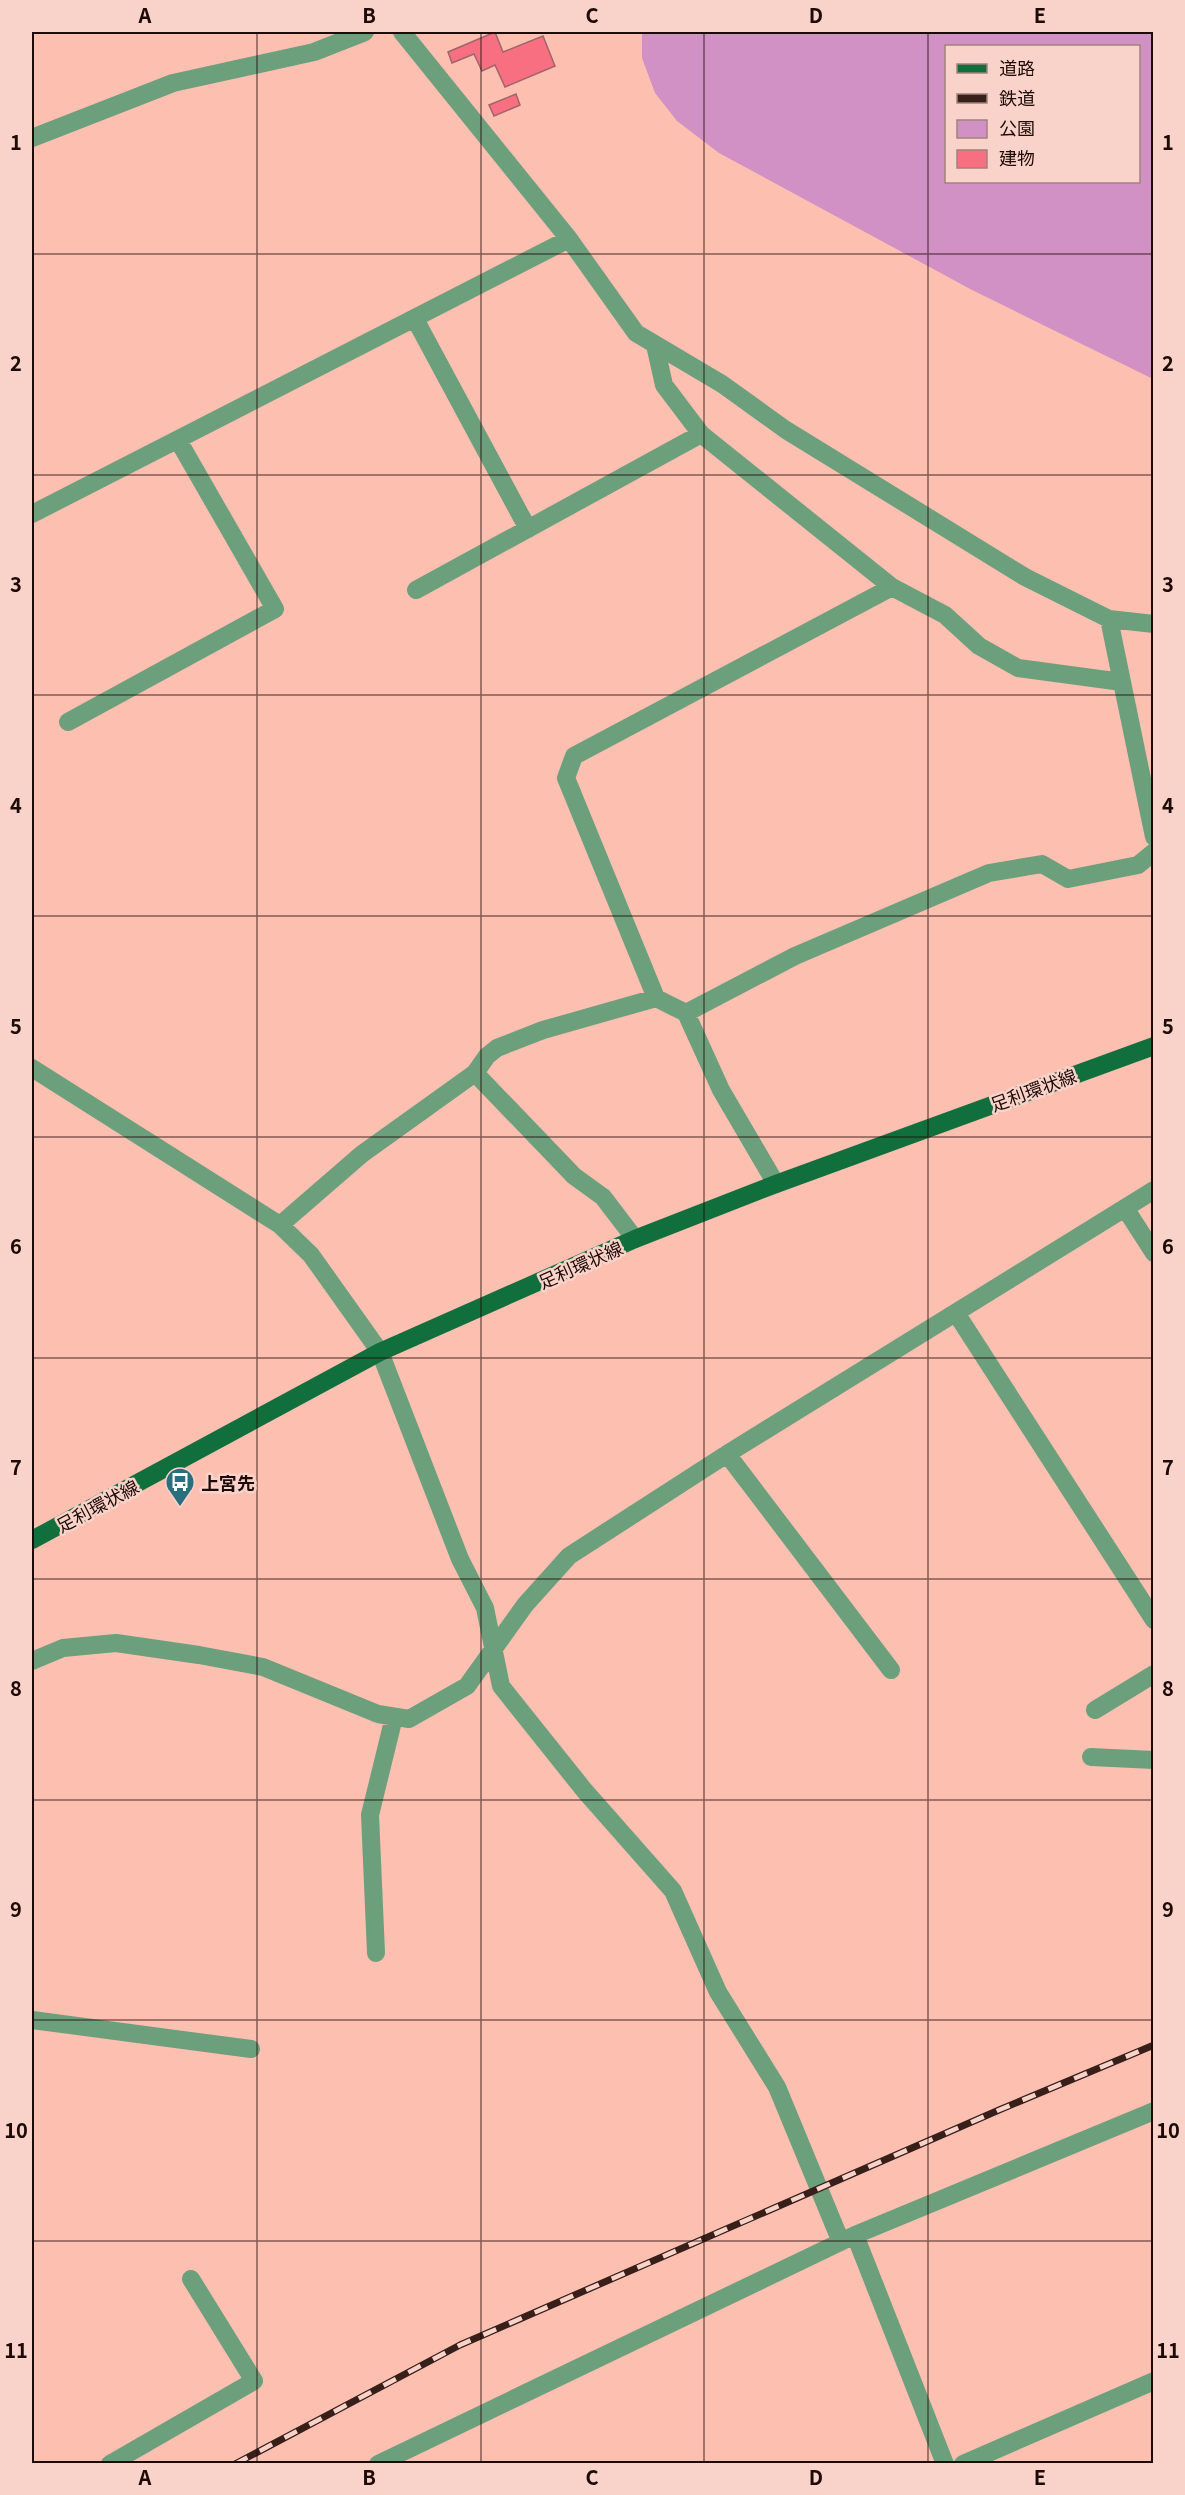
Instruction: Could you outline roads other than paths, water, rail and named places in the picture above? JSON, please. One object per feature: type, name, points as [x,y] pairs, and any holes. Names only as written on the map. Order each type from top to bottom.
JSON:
[{"type":"main road","name":"足利環状線","points":[[32,1540],[380,1352],[635,1239],[776,1184],[1154,1046]]},
{"type":"street","points":[[32,138],[173,83],[314,52],[365,32]]},
{"type":"street","points":[[402,32],[569,239],[636,333],[722,384],[786,430],[1025,578],[1109,619],[1154,624]]},
{"type":"street","points":[[32,514],[569,239]]},
{"type":"street","points":[[415,319],[528,529]]},
{"type":"street","points":[[655,345],[664,385],[700,434],[891,587],[945,615],[980,646],[1018,668],[1122,682]]},
{"type":"street","points":[[416,591],[700,434]]},
{"type":"street","points":[[68,722],[275,609],[178,440]]},
{"type":"street","points":[[776,1184],[721,1090],[686,1013],[656,998],[566,778],[574,756],[891,587]]},
{"type":"street","points":[[1109,619],[1154,837]]},
{"type":"street","points":[[686,1013],[795,956],[988,873],[1041,864],[1068,879],[1138,865],[1154,852]]},
{"type":"street","points":[[280,1225],[362,1154],[475,1073],[487,1056],[497,1048],[543,1030],[656,998]]},
{"type":"street","points":[[32,1068],[280,1225],[311,1255],[380,1352],[460,1558],[485,1608],[501,1686],[584,1790],[673,1891],[718,1992],[777,2087],[848,2238],[945,2463]]},
{"type":"street","points":[[475,1073],[574,1176],[603,1197],[635,1239]]},
{"type":"street","points":[[32,1661],[63,1648],[117,1643],[199,1655],[263,1667],[378,1714],[409,1719],[467,1686],[525,1605],[569,1556],[727,1454],[1154,1190]]},
{"type":"street","points":[[1125,1208],[1154,1253]]},
{"type":"street","points":[[956,1313],[1154,1620]]},
{"type":"street","points":[[727,1454],[891,1670]]},
{"type":"street","points":[[1095,1710],[1154,1674]]},
{"type":"street","points":[[376,1953],[370,1815],[394,1717]]},
{"type":"street","points":[[1091,1757],[1154,1760]]},
{"type":"street","points":[[32,2020],[251,2049]]},
{"type":"street","points":[[378,2463],[848,2238],[1154,2111]]},
{"type":"street","points":[[110,2463],[254,2381],[191,2279]]},
{"type":"street","points":[[963,2463],[1154,2381]]},
{"type":"railway","points":[[235,2464],[460,2345],[999,2110],[1154,2045]]},
{"type":"place","name":"上宮先","points":[[180,1508]]}]
